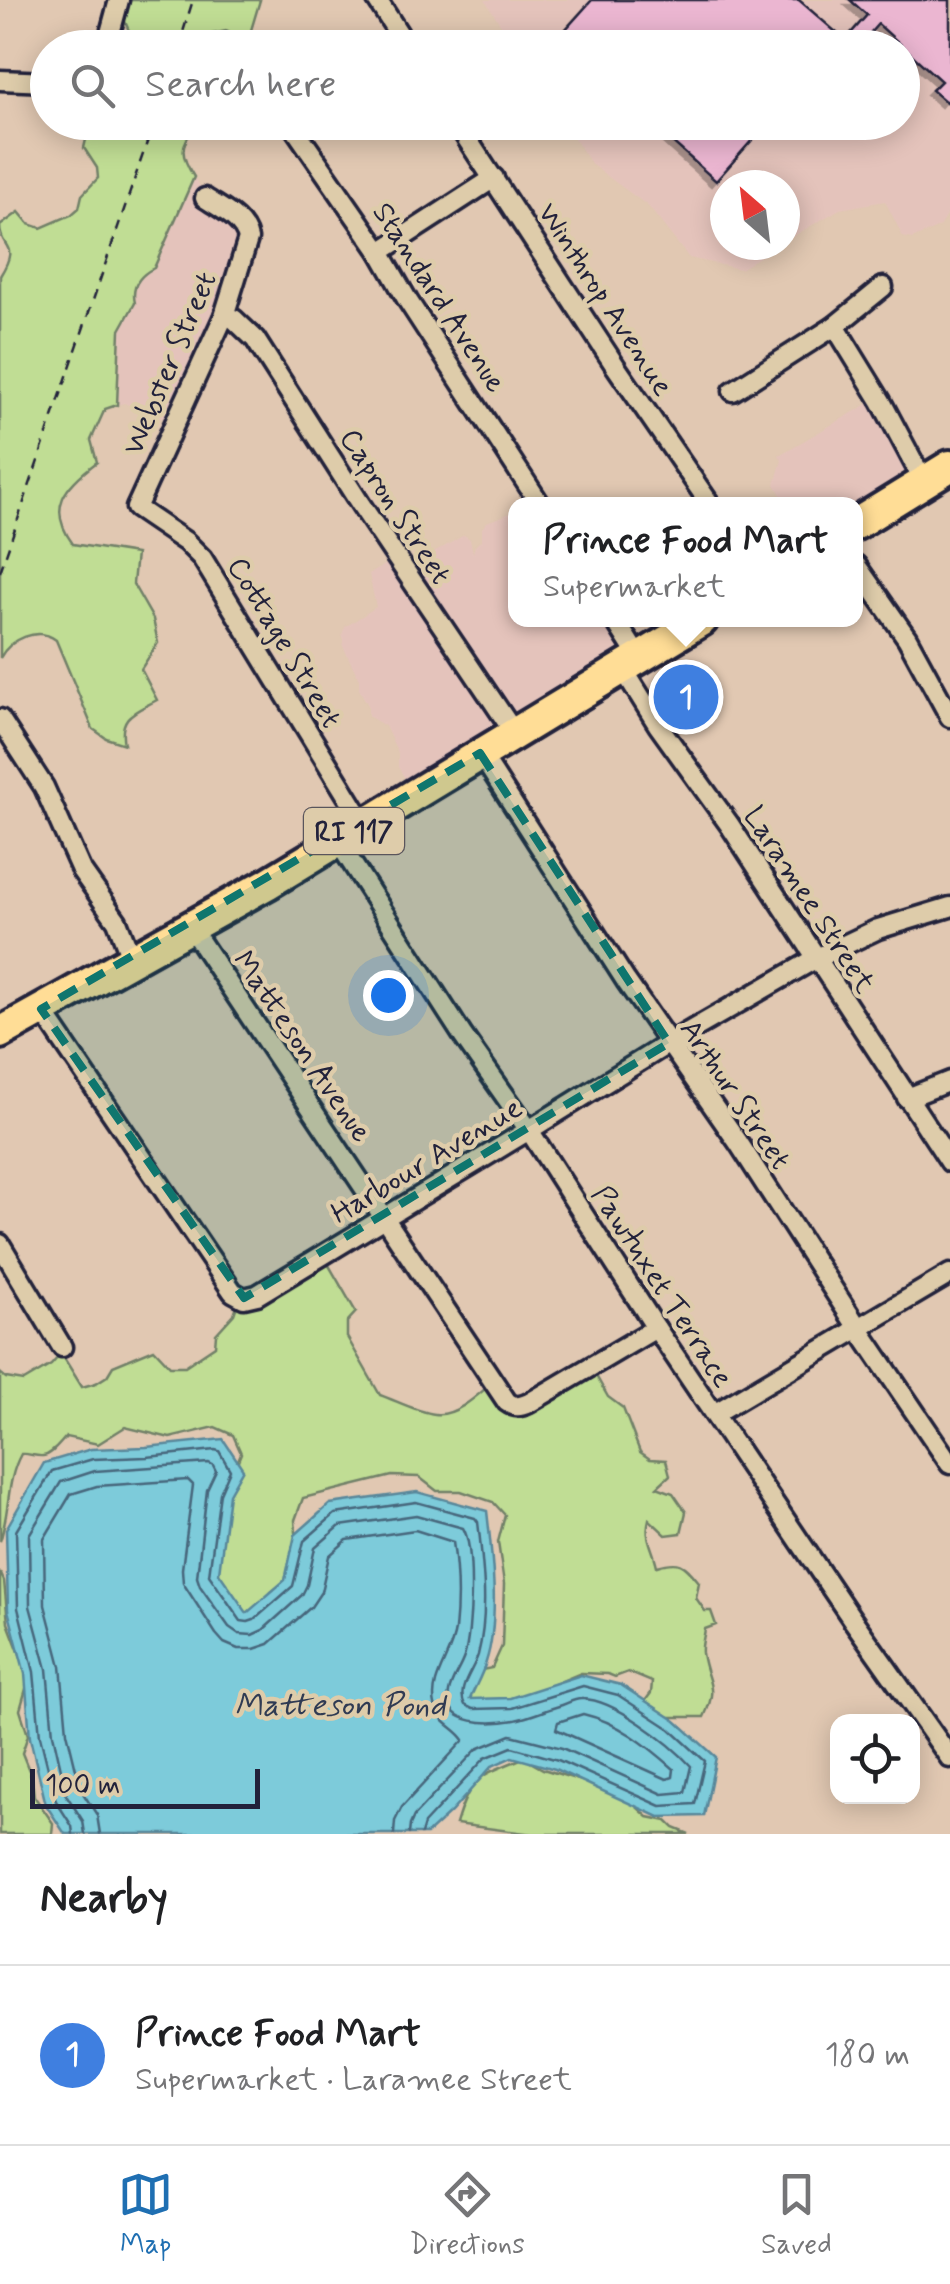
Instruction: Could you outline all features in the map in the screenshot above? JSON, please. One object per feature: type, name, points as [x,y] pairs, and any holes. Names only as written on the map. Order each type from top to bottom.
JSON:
[{"type":"main road","points":[[863,520],[937,474]]},
{"type":"main road","name":"RI 117","points":[[0,1032],[191,928],[690,627]]},
{"type":"street","points":[[111,30],[119,0]]},
{"type":"street","points":[[378,0],[397,30]]},
{"type":"street","points":[[0,80],[30,81]]},
{"type":"street","name":"Standard Avenue","points":[[302,140],[380,252],[535,497]]},
{"type":"street","name":"Winthrop Avenue","points":[[468,140],[705,497]]},
{"type":"street","points":[[380,252],[494,178]]},
{"type":"street","name":"Webster Street","points":[[136,508],[224,316],[248,239],[241,223],[204,198]]},
{"type":"street","points":[[733,391],[835,326],[884,287]]},
{"type":"street","name":"Capron Street","points":[[224,316],[234,319],[255,339],[514,734]]},
{"type":"street","points":[[835,326],[881,401],[937,474]]},
{"type":"street","name":"Cottage Street","points":[[136,508],[186,542],[202,558],[365,825]]},
{"type":"street","points":[[863,575],[907,638],[950,716]]},
{"type":"street","points":[[618,627],[631,663]]},
{"type":"street","name":"Laramee Street","points":[[631,663],[658,725],[729,824],[950,1162]]},
{"type":"street","points":[[0,719],[44,788],[81,870],[116,921],[132,960]]},
{"type":"street","name":"Arthur Street","points":[[480,754],[626,980],[950,1464]]},
{"type":"street","name":"Pawtuxet Terrace","points":[[337,840],[656,1328],[950,1758]]},
{"type":"street","name":"Harbour Avenue","points":[[41,1009],[211,1260],[238,1296],[244,1298],[257,1294],[669,1043],[816,959],[878,929],[950,906]]},
{"type":"street","name":"Matteson Avenue","points":[[191,928],[507,1402],[513,1406],[529,1403],[656,1328]]},
{"type":"street","points":[[908,1098],[950,1081]]},
{"type":"street","points":[[0,1244],[62,1347]]},
{"type":"street","points":[[714,1414],[950,1274]]},
{"type":"path","points":[[184,30],[193,0]]},
{"type":"path","points":[[0,572],[148,140]]},
{"type":"highlighted area","points":[[480,753],[669,1043],[244,1298],[41,1009]]},
{"type":"shaded area","points":[[485,0],[950,0],[950,209],[939,227],[912,239],[903,237],[885,201],[840,209],[800,232],[800,170],[710,170],[710,260],[755,260],[740,269],[689,258],[648,206],[592,165],[575,140],[920,140],[920,30],[504,30]]},
{"type":"shaded area","points":[[194,177],[207,197],[247,235],[177,424],[124,403],[117,405],[120,330],[135,303],[136,284],[143,273],[154,268]]},
{"type":"shaded area","points":[[880,397],[924,481],[863,519],[863,497],[782,497],[775,484],[782,460],[779,455]]},
{"type":"shaded area","points":[[508,514],[508,627],[620,627],[637,654],[413,792],[398,767],[398,753],[385,726],[368,716],[368,705],[342,644],[342,635],[345,627],[376,607],[369,574],[397,558],[411,574],[432,554],[464,535],[470,539],[473,553],[487,522]]},
{"type":"green space","points":[[121,0],[260,0],[251,30],[129,30],[120,10]]},
{"type":"green space","points":[[86,140],[186,140],[183,150],[194,177],[154,268],[138,282],[135,303],[120,330],[117,405],[105,409],[91,440],[97,462],[68,489],[60,508],[65,531],[73,544],[136,554],[133,584],[153,619],[158,643],[141,669],[157,700],[126,720],[124,744],[93,729],[56,640],[41,634],[25,637],[10,645],[0,658],[0,276],[9,252],[0,226],[19,212],[29,224],[41,228],[79,208],[82,195],[98,178],[97,168],[84,148]]},
{"type":"green space","points":[[323,1255],[356,1312],[347,1322],[347,1337],[380,1395],[421,1411],[443,1414],[466,1404],[492,1383],[517,1405],[591,1367],[608,1397],[623,1408],[640,1452],[650,1459],[666,1460],[670,1475],[657,1487],[673,1493],[686,1512],[681,1533],[666,1535],[649,1519],[648,1532],[657,1566],[677,1563],[689,1571],[699,1582],[696,1598],[705,1611],[711,1611],[716,1625],[705,1629],[702,1644],[711,1691],[704,1717],[669,1717],[645,1701],[652,1682],[628,1672],[615,1677],[581,1673],[492,1710],[460,1696],[472,1672],[492,1668],[502,1646],[504,1584],[498,1542],[505,1515],[493,1502],[461,1491],[437,1491],[419,1477],[392,1476],[303,1498],[295,1520],[298,1557],[287,1580],[271,1592],[262,1609],[261,1646],[211,1591],[229,1483],[241,1453],[233,1435],[215,1427],[170,1438],[125,1427],[98,1444],[66,1437],[46,1455],[21,1454],[0,1541],[0,1373],[24,1381],[59,1356],[82,1387],[107,1376],[113,1366],[154,1349],[170,1366],[185,1366],[215,1346],[216,1334],[234,1314],[240,1297]]},
{"type":"green space","points":[[0,1572],[8,1623],[29,1678],[20,1710],[28,1735],[22,1753],[34,1796],[53,1823],[52,1834],[0,1834]]},
{"type":"green space","points":[[523,1758],[543,1769],[608,1789],[628,1799],[648,1817],[667,1821],[689,1834],[533,1834],[456,1824],[466,1796],[478,1780]]},
{"type":"water","name":"Matteson Pond","points":[[223,1439],[243,1469],[229,1494],[219,1573],[247,1613],[285,1580],[295,1535],[330,1504],[417,1492],[487,1511],[494,1587],[493,1627],[486,1662],[470,1699],[510,1698],[581,1675],[621,1685],[676,1721],[716,1757],[704,1816],[659,1817],[555,1769],[512,1757],[492,1766],[427,1834],[65,1834],[46,1805],[30,1738],[25,1674],[8,1610],[6,1529],[44,1463],[91,1449]]},
{"type":"building","points":[[592,0],[799,0],[834,30],[565,30]]},
{"type":"building","points":[[850,0],[950,0],[950,97],[946,102],[932,90],[941,81],[920,62],[920,30],[885,30],[878,24],[873,30],[854,30],[867,15]]},
{"type":"building","points":[[670,140],[752,140],[726,170],[710,170],[710,176]]},
{"type":"place","name":"Prince Food Mart","points":[[686,697]]}]
